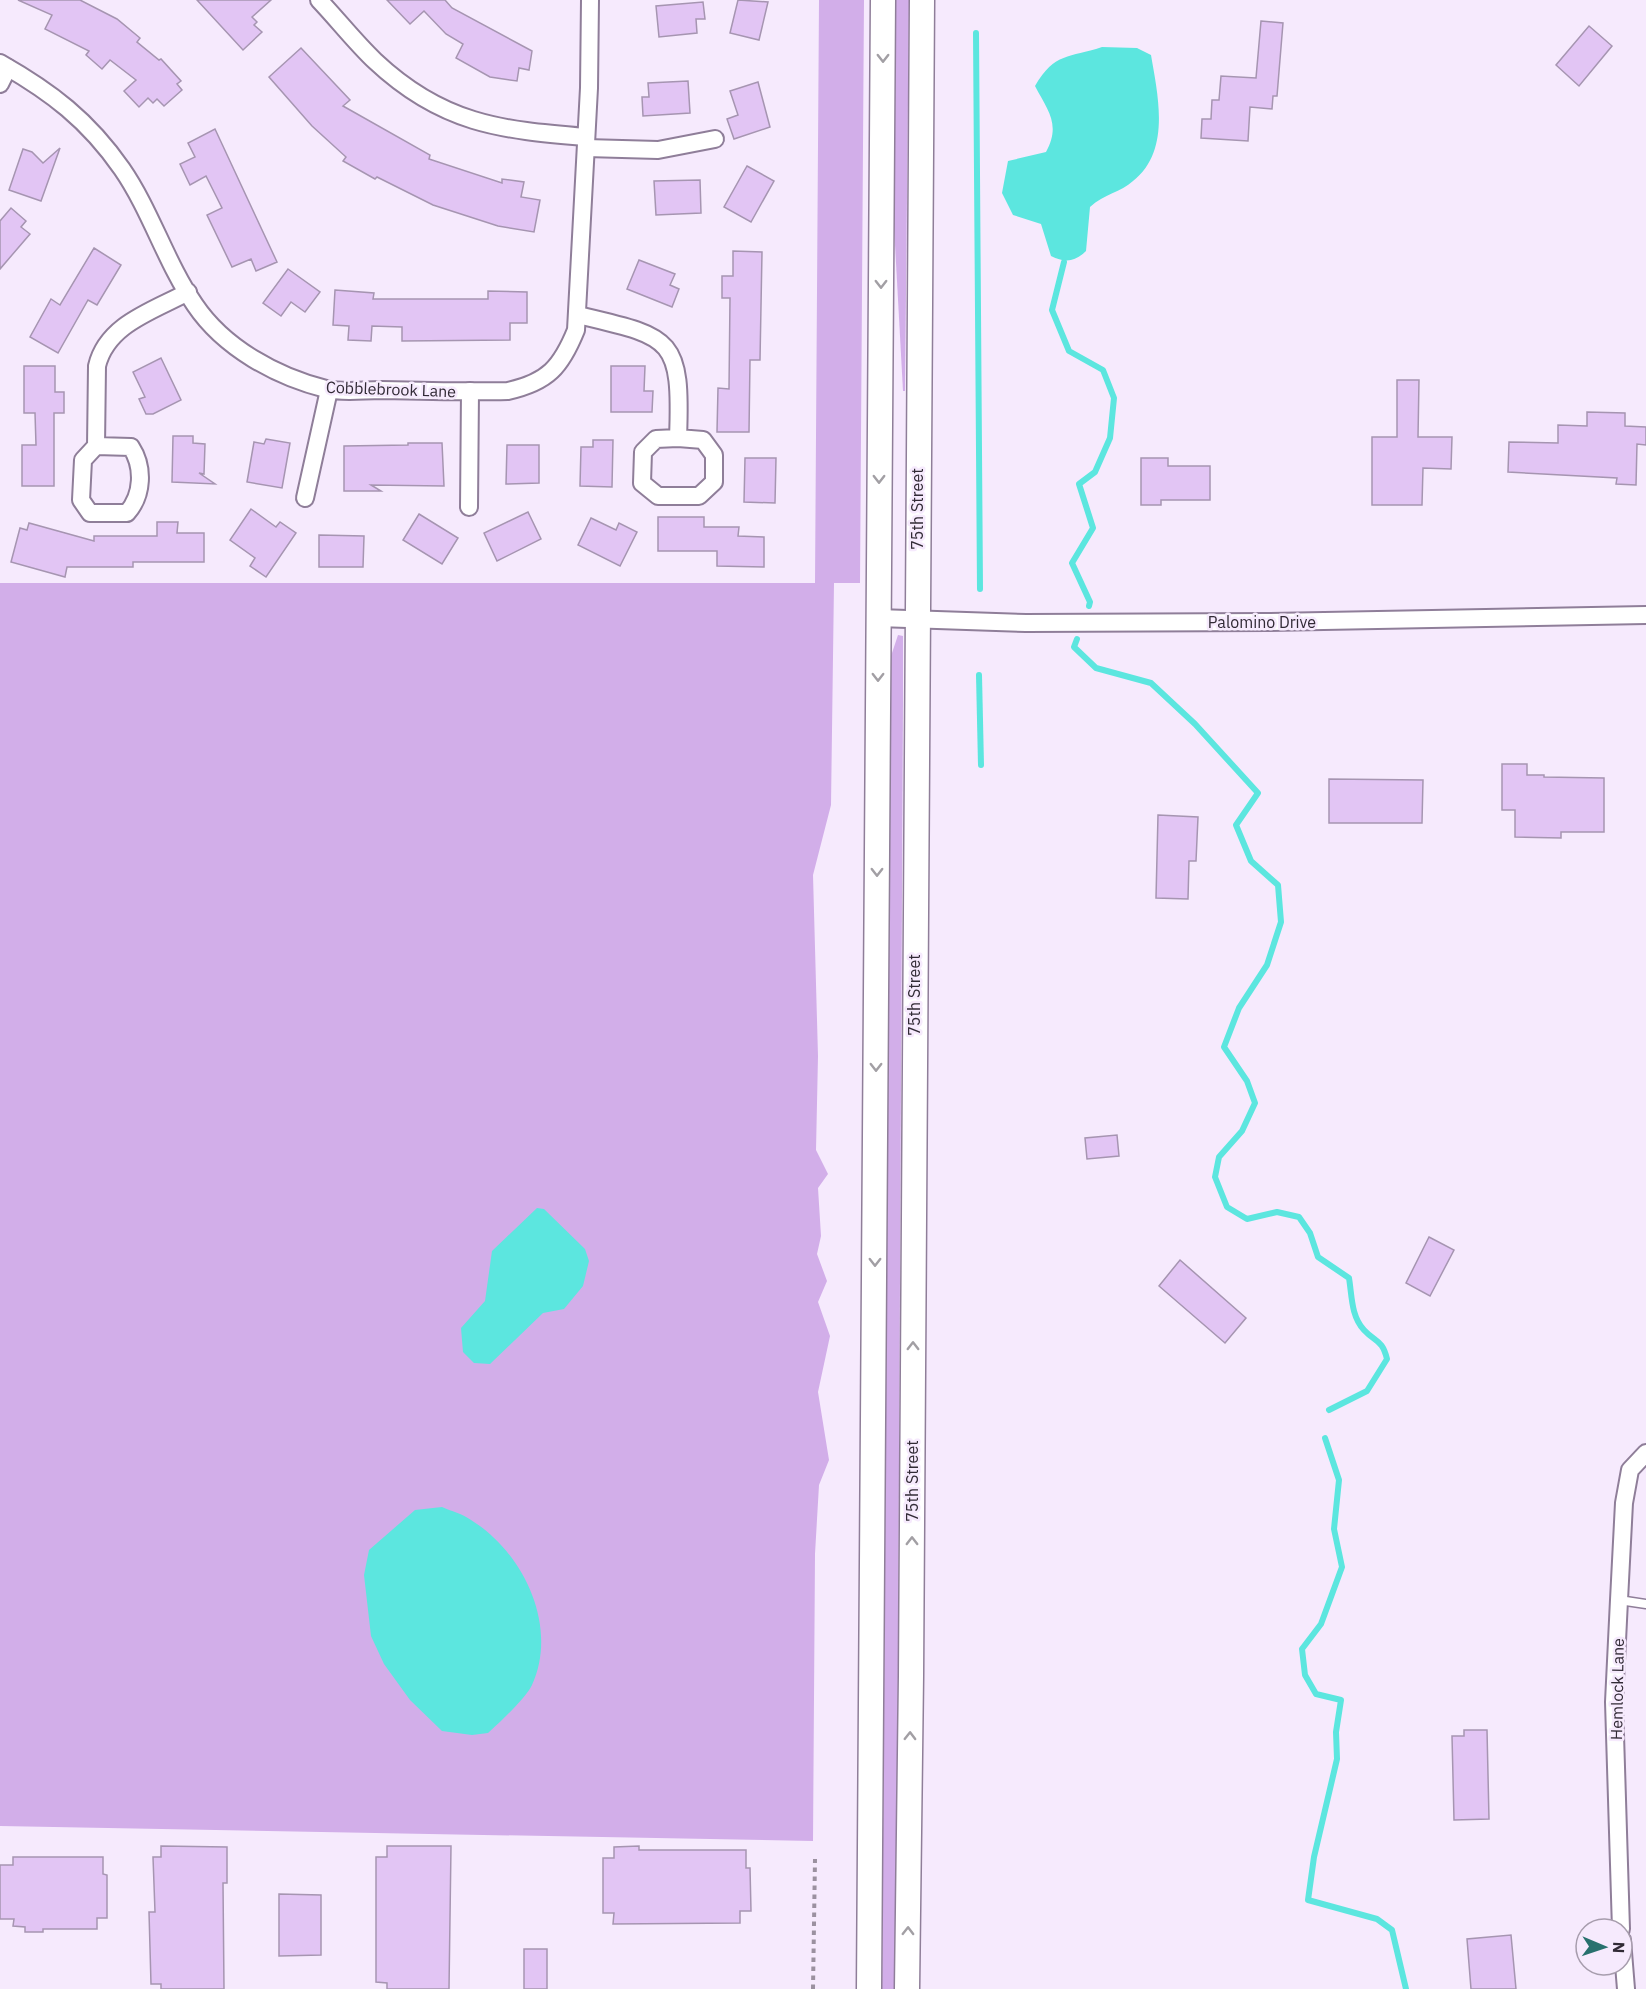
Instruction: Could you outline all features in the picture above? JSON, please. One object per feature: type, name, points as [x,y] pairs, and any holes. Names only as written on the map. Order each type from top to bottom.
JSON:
[{"type":"main road","name":"75th Street","points":[[883,0],[898,618],[911,1664],[907,1989]]},
{"type":"main road","name":"75th Street","points":[[869,1989],[898,618],[922,0]]},
{"type":"street","points":[[319,0],[375,61],[433,105],[460,117],[494,128],[586,143],[658,150],[715,139]]},
{"type":"street","name":"Cobblebrook Lane","points":[[4,65],[57,98],[81,119],[107,148],[134,189],[188,292],[204,316],[249,356],[295,379],[329,390],[508,391],[530,386],[547,376],[567,353],[576,330],[586,143],[590,0]]},
{"type":"street","points":[[0,84],[4,65]]},
{"type":"street","points":[[96,446],[131,447],[140,460],[138,501],[127,513],[90,513],[81,500],[83,460],[96,446],[97,366],[104,345],[118,330],[188,292]]},
{"type":"street","points":[[578,315],[648,333],[670,352],[679,379],[678,438]]},
{"type":"street","points":[[305,498],[329,390]]},
{"type":"street","points":[[469,507],[470,392]]},
{"type":"street","points":[[656,438],[678,438],[702,440],[714,455],[714,482],[699,496],[658,496],[642,483],[643,452],[656,438]]},
{"type":"street","name":"Palomino Drive","points":[[898,618],[1026,623],[1268,622],[1646,615]]},
{"type":"street","name":"Hemlock Lane","points":[[1622,1917],[1614,1702],[1626,1492],[1630,1470],[1644,1454]]},
{"type":"lane","points":[[1619,1600],[1646,1604]]},
{"type":"path","points":[[813,1989],[815,1859]]},
{"type":"shaded area","points":[[819,0],[864,0],[860,583],[834,583],[831,805],[813,875],[818,1056],[816,1150],[828,1174],[818,1188],[821,1236],[817,1254],[827,1281],[818,1302],[830,1336],[818,1392],[829,1460],[819,1485],[815,1554],[813,1841],[0,1826],[0,583],[815,583]]},
{"type":"shaded area","points":[[896,0],[909,0],[905,391],[903,391],[894,226]]},
{"type":"shaded area","points":[[1102,47],[1137,48],[1151,55],[1158,105],[1157,139],[1153,154],[1145,169],[1123,188],[1090,207],[1086,251],[1074,259],[1061,260],[1051,256],[1041,224],[1013,215],[1002,193],[1008,161],[1046,152],[1050,142],[1053,125],[1035,86],[1042,75],[1049,67],[1064,58]]},
{"type":"shaded area","points":[[898,635],[903,636],[903,702],[897,1855],[894,1989],[882,1989],[891,656]]},
{"type":"shaded area","points":[[537,1208],[544,1209],[585,1249],[589,1261],[583,1286],[564,1309],[543,1313],[490,1364],[474,1363],[463,1352],[461,1328],[485,1301],[492,1251]]},
{"type":"shaded area","points":[[442,1507],[471,1520],[490,1534],[506,1551],[531,1592],[538,1615],[541,1639],[539,1662],[532,1685],[519,1703],[488,1733],[472,1735],[442,1731],[410,1700],[384,1664],[371,1636],[364,1575],[369,1550],[415,1510]]},
{"type":"building","points":[[18,0],[80,0],[117,19],[140,38],[137,42],[159,60],[161,59],[181,81],[177,84],[182,90],[164,106],[157,99],[153,103],[148,98],[139,107],[124,91],[136,80],[110,60],[102,69],[86,55],[89,51],[45,29],[52,15]]},
{"type":"building","points":[[197,0],[271,0],[252,17],[257,22],[254,25],[262,32],[243,50]]},
{"type":"building","points":[[387,0],[445,0],[452,8],[532,51],[529,70],[519,68],[517,81],[490,77],[456,58],[463,44],[446,34],[424,11],[410,24]]},
{"type":"building","points":[[738,0],[768,2],[759,40],[730,33]]},
{"type":"building","points":[[703,2],[705,19],[696,19],[697,33],[659,37],[656,6]]},
{"type":"building","points":[[1261,21],[1283,23],[1277,96],[1273,96],[1272,109],[1250,107],[1248,141],[1201,138],[1202,119],[1211,119],[1212,100],[1219,100],[1221,76],[1256,78]]},
{"type":"building","points":[[1589,26],[1612,46],[1579,86],[1556,65]]},
{"type":"building","points":[[301,48],[350,100],[343,106],[430,155],[429,159],[502,183],[502,179],[524,182],[521,197],[540,200],[534,232],[498,226],[433,205],[377,177],[375,179],[343,161],[346,157],[312,126],[269,77]]},
{"type":"building","points":[[688,81],[690,113],[643,116],[642,97],[649,97],[648,83]]},
{"type":"building","points":[[758,82],[770,127],[734,139],[727,119],[738,115],[730,91]]},
{"type":"building","points":[[215,129],[277,262],[256,271],[251,259],[232,267],[207,215],[222,208],[206,176],[190,185],[180,164],[195,157],[188,143]]},
{"type":"building","points":[[60,148],[41,201],[9,190],[23,149],[32,152],[43,163]]},
{"type":"building","points":[[747,166],[774,181],[751,222],[724,207]]},
{"type":"building","points":[[700,180],[701,213],[656,215],[654,181]]},
{"type":"building","points":[[11,208],[26,221],[21,227],[30,234],[0,269],[0,221]]},
{"type":"building","points":[[94,248],[121,265],[97,305],[88,300],[58,353],[30,337],[51,299],[60,305]]},
{"type":"building","points":[[733,251],[762,252],[760,360],[750,360],[749,432],[717,432],[718,388],[729,389],[730,298],[722,298],[722,276],[733,276]]},
{"type":"building","points":[[639,260],[675,274],[670,285],[679,289],[672,307],[627,289]]},
{"type":"building","points":[[288,269],[320,292],[305,312],[291,302],[281,316],[263,303]]},
{"type":"building","points":[[335,290],[374,293],[373,299],[488,299],[488,291],[527,292],[527,323],[510,323],[510,340],[402,341],[402,327],[372,326],[371,341],[348,340],[349,326],[333,325]]},
{"type":"building","points":[[161,358],[181,400],[153,414],[146,414],[139,399],[145,397],[133,372]]},
{"type":"building","points":[[24,366],[55,366],[55,392],[64,392],[64,413],[54,413],[54,486],[22,486],[22,445],[36,445],[35,413],[24,413]]},
{"type":"building","points":[[611,366],[645,366],[644,391],[653,391],[652,412],[611,412]]},
{"type":"building","points":[[1397,380],[1419,380],[1418,437],[1452,437],[1451,469],[1423,468],[1422,505],[1372,505],[1372,437],[1397,437]]},
{"type":"building","points":[[1587,412],[1625,413],[1625,426],[1646,427],[1646,445],[1637,444],[1636,485],[1616,484],[1617,478],[1508,472],[1509,442],[1558,443],[1558,425],[1587,426]]},
{"type":"building","points":[[173,436],[193,436],[193,443],[205,444],[204,474],[199,473],[215,484],[172,482]]},
{"type":"building","points":[[266,439],[290,443],[282,488],[247,482],[254,442],[264,444]]},
{"type":"building","points":[[593,440],[613,440],[612,487],[580,486],[581,447],[593,447]]},
{"type":"building","points":[[408,443],[442,443],[444,486],[371,485],[381,491],[344,491],[344,446],[408,445]]},
{"type":"building","points":[[507,445],[539,445],[539,483],[506,484]]},
{"type":"building","points":[[745,458],[776,458],[775,503],[744,502]]},
{"type":"building","points":[[1141,458],[1168,458],[1168,466],[1210,466],[1210,500],[1161,500],[1161,505],[1141,505]]},
{"type":"building","points":[[251,509],[276,527],[280,522],[296,533],[266,577],[250,566],[255,558],[230,540]]},
{"type":"building","points":[[528,512],[541,539],[497,561],[484,533]]},
{"type":"building","points":[[419,514],[458,538],[442,564],[403,540]]},
{"type":"building","points":[[658,517],[704,517],[704,527],[739,527],[738,536],[764,537],[764,567],[717,566],[717,551],[658,551]]},
{"type":"building","points":[[591,518],[616,530],[619,523],[637,532],[620,566],[578,545]]},
{"type":"building","points":[[157,522],[178,522],[177,533],[204,533],[204,562],[133,562],[133,567],[67,567],[65,577],[11,562],[20,528],[27,530],[29,523],[94,541],[94,536],[157,536]]},
{"type":"building","points":[[319,535],[364,536],[363,567],[319,567]]},
{"type":"building","points":[[1502,764],[1527,764],[1527,775],[1604,778],[1604,832],[1561,832],[1561,838],[1515,837],[1515,810],[1502,810]]},
{"type":"building","points":[[1329,779],[1423,780],[1422,823],[1329,823]]},
{"type":"building","points":[[1158,815],[1198,817],[1196,861],[1189,861],[1188,899],[1156,898]]},
{"type":"building","points":[[1117,1135],[1119,1156],[1087,1159],[1085,1138]]},
{"type":"building","points":[[1429,1237],[1454,1250],[1430,1296],[1406,1283]]},
{"type":"building","points":[[1180,1260],[1246,1318],[1225,1343],[1159,1286]]},
{"type":"building","points":[[1464,1730],[1487,1730],[1489,1819],[1454,1820],[1452,1736],[1464,1736]]},
{"type":"building","points":[[161,1846],[227,1847],[227,1883],[223,1883],[224,1989],[161,1989],[161,1984],[151,1984],[149,1912],[155,1912],[153,1857],[161,1857]]},
{"type":"building","points":[[387,1846],[451,1846],[449,1989],[387,1989],[387,1983],[376,1982],[376,1857],[387,1857]]},
{"type":"building","points":[[639,1846],[639,1850],[746,1850],[746,1868],[750,1868],[751,1911],[740,1911],[740,1923],[613,1924],[614,1913],[603,1913],[603,1858],[614,1858],[614,1847]]},
{"type":"building","points":[[13,1857],[103,1857],[103,1874],[107,1875],[107,1918],[97,1918],[97,1929],[43,1929],[43,1932],[25,1932],[25,1927],[13,1926],[14,1919],[0,1919],[0,1865],[13,1865]]},
{"type":"building","points":[[279,1894],[321,1895],[321,1955],[279,1956]]},
{"type":"building","points":[[1511,1935],[1516,1989],[1471,1989],[1467,1939]]},
{"type":"building","points":[[524,1949],[547,1949],[547,1989],[524,1989]]},
{"type":"waterway","points":[[976,33],[980,589]]},
{"type":"waterway","points":[[1064,262],[1052,310],[1069,351],[1103,370],[1114,398],[1110,438],[1095,472],[1079,484],[1093,528],[1072,563],[1090,602],[1089,606]]},
{"type":"waterway","points":[[1077,639],[1074,647],[1096,668],[1151,683],[1195,724],[1258,793],[1236,825],[1251,861],[1278,885],[1281,922],[1267,965],[1239,1008],[1224,1047],[1247,1081],[1255,1103],[1242,1131],[1219,1157],[1215,1177],[1227,1207],[1247,1219],[1277,1212],[1299,1217],[1310,1233],[1318,1257],[1349,1278],[1357,1318],[1364,1330],[1381,1344],[1387,1359],[1367,1391],[1329,1410]]},
{"type":"waterway","points":[[979,675],[981,765]]},
{"type":"waterway","points":[[1325,1438],[1339,1480],[1334,1529],[1342,1567],[1321,1624],[1302,1649],[1305,1675],[1316,1694],[1341,1700],[1336,1732],[1337,1759],[1314,1857],[1308,1900],[1377,1919],[1392,1930],[1406,1989]]}]
